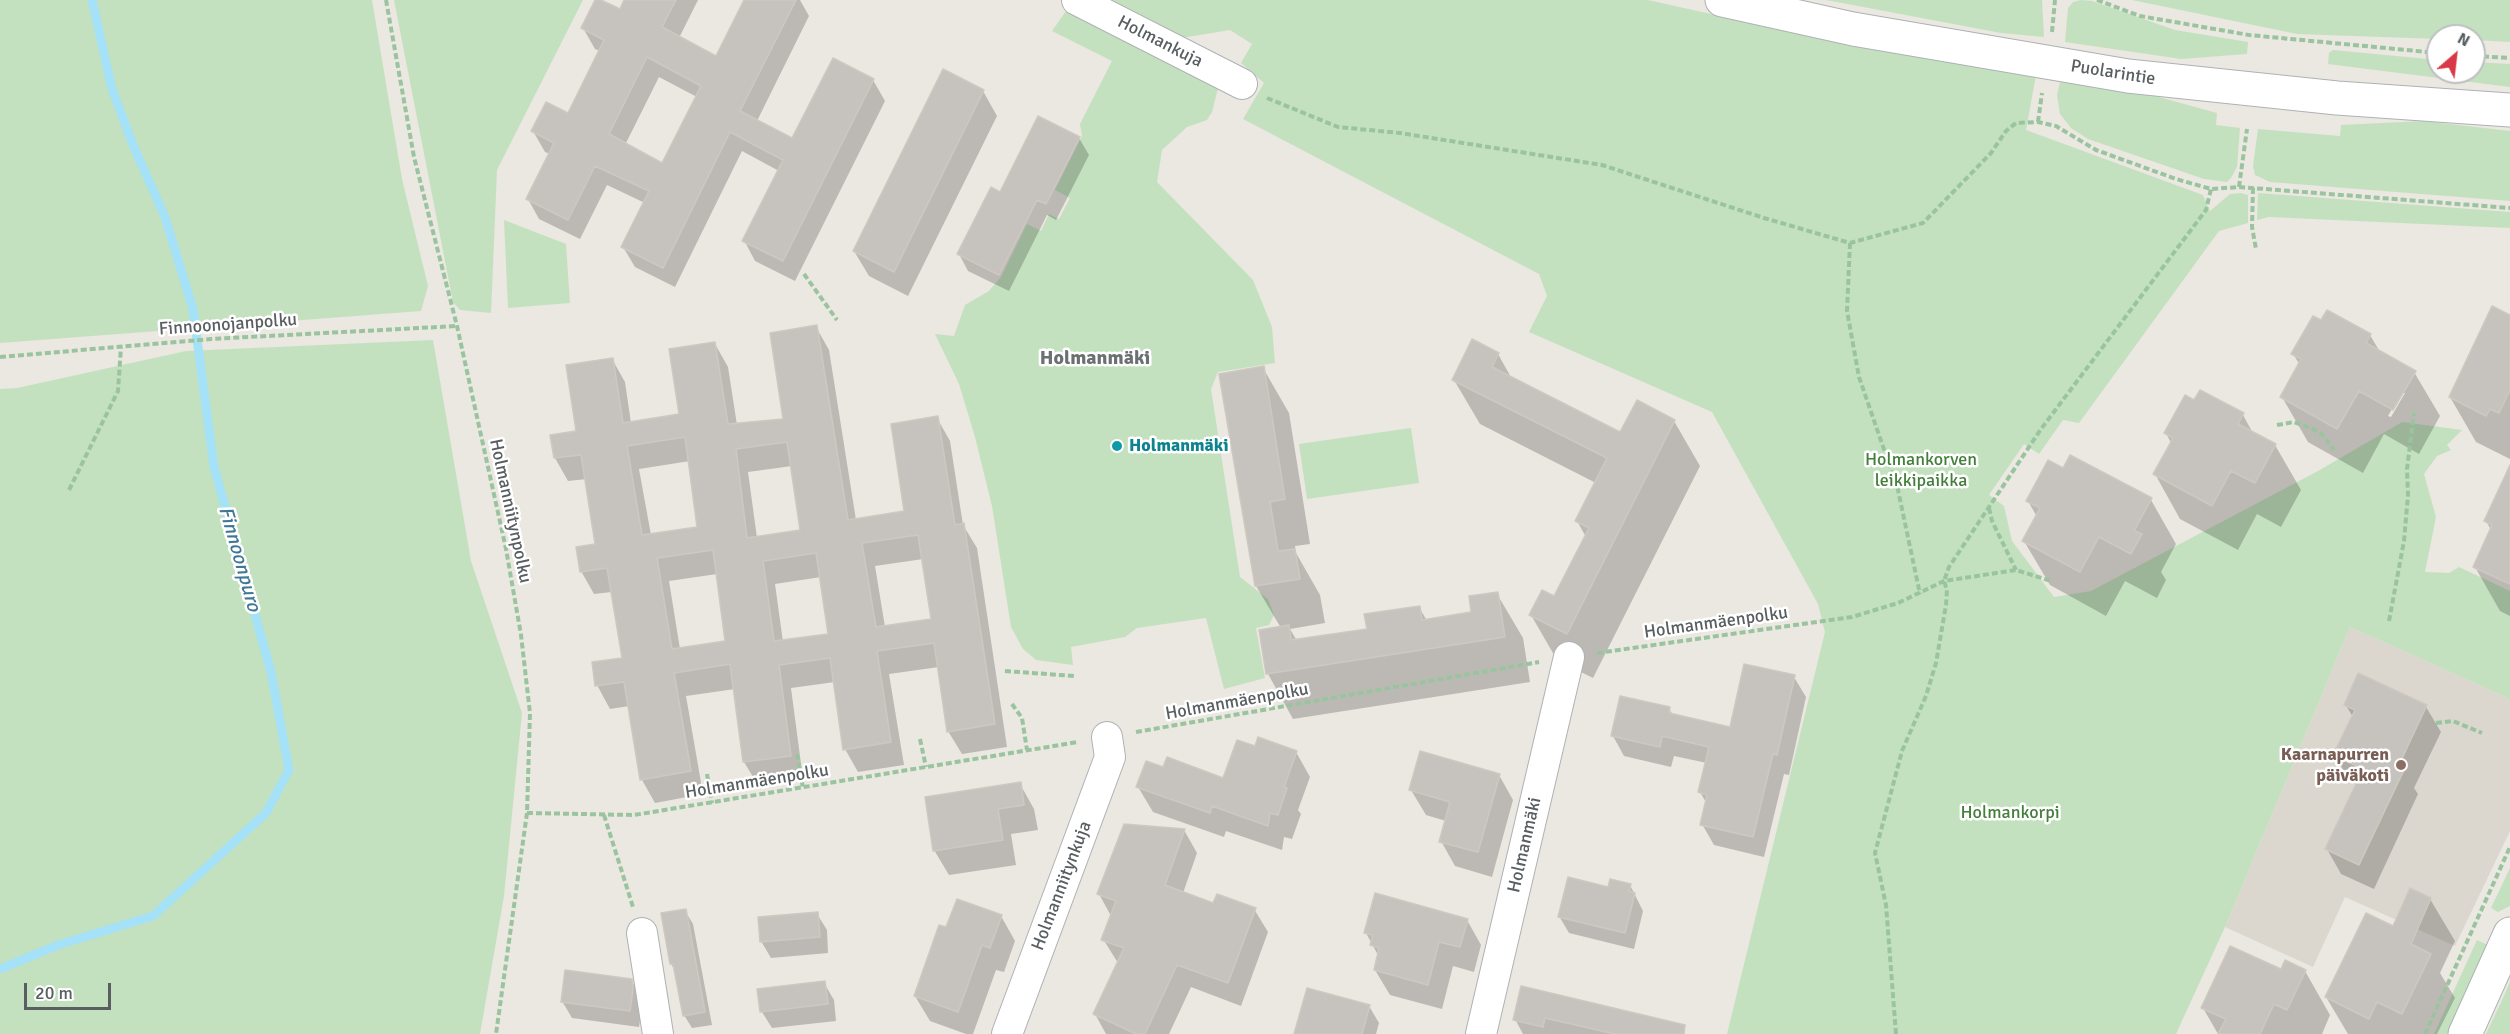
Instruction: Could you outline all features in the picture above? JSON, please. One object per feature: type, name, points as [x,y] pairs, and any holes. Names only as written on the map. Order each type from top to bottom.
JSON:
[{"type":"main road","name":"Puolarintie","points":[[1722,0],[1853,29],[2128,76],[2337,98],[2510,110]]},
{"type":"main road","points":[[2464,1034],[2510,934]]},
{"type":"street","name":"Holmankuja","points":[[1077,0],[1242,84]]},
{"type":"street","name":"Holmanmäki","points":[[1481,1034],[1569,657]]},
{"type":"street","name":"Holmanniitynkuja","points":[[1007,1034],[1110,757],[1107,737]]},
{"type":"street","points":[[642,933],[658,1034]]},
{"type":"path","name":"Holmanniitynpolku","points":[[386,0],[414,157],[458,326],[506,549],[521,635],[530,713],[527,813],[496,1034]]},
{"type":"path","points":[[2052,39],[2055,0]]},
{"type":"path","points":[[2097,0],[2140,16],[2249,34],[2426,52]]},
{"type":"path","points":[[2486,57],[2510,58]]},
{"type":"path","points":[[1242,84],[1278,104],[1338,127],[1501,147],[1602,165],[1764,218],[1850,243],[1923,223],[1991,153],[2006,131],[2016,123],[2038,122],[2056,126],[2096,150],[2211,189],[2253,188],[2510,208]]},
{"type":"path","points":[[2038,122],[2043,88]]},
{"type":"path","points":[[2239,188],[2247,129]]},
{"type":"path","points":[[2253,188],[2252,227],[2256,249]]},
{"type":"path","points":[[1896,1034],[1886,905],[1875,853],[1902,751],[1926,696],[1936,663],[1946,605],[1947,590],[1944,581],[1949,567],[2041,429],[2206,210],[2211,189]]},
{"type":"path","points":[[1850,243],[1847,311],[1859,377],[1898,490],[1920,594]]},
{"type":"path","points":[[804,274],[837,320]]},
{"type":"path","name":"Finnoonojanpolku","points":[[0,357],[211,339],[458,326]]},
{"type":"path","points":[[69,490],[118,391],[121,347]]},
{"type":"path","points":[[2389,621],[2404,541],[2408,495],[2407,470],[2414,413]]},
{"type":"path","points":[[2277,424],[2300,423],[2323,435],[2334,450]]},
{"type":"path","points":[[1989,508],[1992,520],[2016,570]]},
{"type":"path","points":[[1944,581],[2016,570],[2051,581]]},
{"type":"path","name":"Holmanmäenpolku","points":[[527,813],[634,815],[1107,737],[1569,657],[1852,617],[1920,594],[1944,581]]},
{"type":"path","points":[[1005,671],[1074,676]]},
{"type":"path","points":[[1012,704],[1022,718],[1028,750]]},
{"type":"path","points":[[2436,723],[2453,721],[2482,733]]},
{"type":"path","points":[[920,739],[926,767]]},
{"type":"path","points":[[797,754],[802,788]]},
{"type":"path","points":[[707,774],[712,803]]},
{"type":"path","points":[[604,815],[642,933]]},
{"type":"path","points":[[2425,1034],[2510,847]]},
{"type":"shaded area","name":"Kaarnapurren päiväkoti","points":[[2350,627],[2510,699],[2510,831],[2455,946],[2345,897],[2313,967],[2225,927]]},
{"type":"green space","points":[[0,0],[372,0],[402,179],[428,286],[421,311],[0,343]]},
{"type":"green space","points":[[394,0],[583,0],[497,170],[491,313],[460,310],[453,302]]},
{"type":"green space","name":"Holmankorpi","points":[[1099,0],[1648,0],[1787,31],[2036,75],[2026,130],[2203,195],[2210,211],[2230,194],[2248,195],[2248,223],[2219,231],[2079,423],[2063,420],[2039,454],[2024,444],[1989,495],[2004,506],[2012,541],[2054,597],[2091,591],[2318,471],[2402,422],[2462,430],[2447,445],[2451,450],[2437,456],[2424,474],[2436,517],[2425,572],[2449,573],[2459,567],[2510,591],[2510,699],[2350,627],[2225,927],[2176,1034],[1727,1034],[1825,632],[1818,604],[1712,412],[1529,332],[1547,296],[1539,274],[1243,119],[1264,83],[1241,63],[1252,44],[1230,30],[1175,39]]},
{"type":"green space","points":[[1826,0],[2042,0],[2044,37],[2001,33]]},
{"type":"green space","points":[[2132,0],[2510,0],[2510,42],[2486,41],[2486,24],[2426,24],[2426,39],[2297,34]]},
{"type":"green space","points":[[2092,1],[2175,30],[2248,42],[2247,54],[2181,59],[2065,42],[2068,8],[2073,2]]},
{"type":"green space","points":[[1066,11],[1218,88],[1212,112],[1207,120],[1187,127],[1162,150],[1157,182],[1253,280],[1272,327],[1275,363],[1218,372],[1211,389],[1240,577],[1268,599],[1274,615],[1269,625],[1256,628],[1265,678],[1224,689],[1206,618],[1137,628],[1125,637],[1071,647],[1073,665],[1036,660],[1023,649],[1011,627],[992,506],[975,437],[959,384],[935,334],[954,336],[965,305],[989,291],[1001,277],[1027,224],[1041,231],[1049,214],[1059,219],[1070,198],[1055,190],[1082,136],[1080,124],[1112,61],[1052,31]]},
{"type":"green space","points":[[2333,50],[2426,59],[2426,76],[2328,64],[2329,53]]},
{"type":"green space","points":[[2486,63],[2510,64],[2510,87],[2486,84]]},
{"type":"green space","points":[[2061,78],[2115,85],[2217,113],[2216,125],[2240,128],[2237,167],[2231,178],[2227,182],[2204,179],[2088,139],[2071,128],[2060,114],[2057,95]]},
{"type":"green space","points":[[2424,121],[2510,131],[2510,201],[2270,182],[2255,175],[2253,166],[2258,129],[2340,136],[2341,125]]},
{"type":"green space","points":[[2258,193],[2510,212],[2510,228],[2269,217],[2257,220]]},
{"type":"green space","points":[[504,220],[566,244],[570,303],[508,308]]},
{"type":"green space","points":[[433,340],[471,561],[522,713],[504,896],[480,1034],[0,1034],[0,389],[17,388],[186,351]]},
{"type":"green space","points":[[1411,428],[1419,483],[1307,499],[1299,444]]},
{"type":"green space","points":[[2510,868],[2510,906],[2498,912],[2491,908]]},
{"type":"green space","points":[[2477,940],[2492,947],[2452,1034],[2434,1034]]},
{"type":"green space","points":[[2510,982],[2510,1034],[2486,1034],[2503,998]]},
{"type":"building","points":[[595,0],[601,0],[620,9],[624,0],[676,0],[662,27],[716,56],[744,0],[796,0],[740,111],[792,138],[833,58],[874,79],[783,261],[742,241],[783,160],[730,132],[663,268],[621,247],[649,191],[595,166],[568,220],[526,199],[554,143],[531,131],[546,102],[568,113],[604,40],[581,28]],"holes":[[[647,57],[701,86],[662,163],[609,134]]]},
{"type":"building","points":[[943,69],[984,90],[894,272],[853,251]]},
{"type":"building","points":[[1038,116],[1080,137],[1046,204],[1037,200],[999,275],[957,254],[991,187],[1000,192]]},
{"type":"building","points":[[2492,306],[2510,315],[2510,390],[2499,413],[2490,409],[2486,416],[2449,397]]},
{"type":"building","points":[[2327,310],[2371,334],[2366,343],[2416,371],[2393,410],[2359,391],[2337,429],[2280,397],[2301,359],[2291,354],[2313,316],[2321,320]]},
{"type":"building","points":[[817,325],[848,520],[904,511],[891,424],[938,416],[955,525],[964,523],[995,724],[947,732],[934,643],[877,651],[891,742],[843,750],[830,658],[779,665],[791,756],[743,762],[730,664],[674,673],[691,771],[640,780],[624,682],[595,686],[592,662],[622,658],[607,568],[580,572],[576,547],[595,544],[581,455],[554,458],[550,435],[576,431],[566,365],[613,358],[623,423],[679,414],[669,349],[715,342],[728,424],[783,419],[770,333]],"holes":[[[685,437],[697,527],[642,535],[627,446]],[[787,442],[800,530],[747,538],[736,449]],[[918,535],[931,619],[876,627],[862,543]],[[713,550],[725,641],[672,649],[657,558]],[[816,553],[828,634],[774,641],[763,561]]]},
{"type":"building","points":[[1472,339],[1499,353],[1492,367],[1620,432],[1637,400],[1675,420],[1567,634],[1529,615],[1542,590],[1554,596],[1589,528],[1575,521],[1607,458],[1452,380]]},
{"type":"building","points":[[1264,366],[1285,499],[1270,502],[1278,551],[1295,549],[1300,579],[1255,586],[1219,374]]},
{"type":"building","points":[[2200,390],[2244,413],[2238,424],[2276,444],[2255,483],[2231,471],[2212,506],[2153,474],[2173,438],[2164,433],[2185,395],[2194,400]]},
{"type":"building","points":[[2070,455],[2152,498],[2134,531],[2142,534],[2131,554],[2099,537],[2080,572],[2022,541],[2040,508],[2026,501],[2048,460],[2063,468]]},
{"type":"building","points":[[2510,465],[2510,584],[2473,567],[2492,525],[2484,521]]},
{"type":"building","points":[[1498,592],[1505,637],[1266,674],[1259,630],[1289,625],[1291,640],[1367,629],[1364,614],[1420,606],[1422,620],[1471,612],[1469,596]]},
{"type":"building","points":[[1744,664],[1795,675],[1777,755],[1773,754],[1753,837],[1700,825],[1707,795],[1698,792],[1709,747],[1662,736],[1660,747],[1611,736],[1620,696],[1670,707],[1669,713],[1730,727]]},
{"type":"building","points":[[2358,673],[2427,705],[2399,765],[2405,768],[2359,865],[2325,849],[2363,769],[2333,755],[2355,710],[2344,705]]},
{"type":"building","points":[[1258,737],[1297,751],[1284,787],[1287,788],[1278,815],[1270,813],[1268,826],[1212,806],[1210,813],[1136,787],[1146,761],[1163,767],[1167,757],[1223,778],[1237,740],[1255,746]]},
{"type":"building","points":[[1420,751],[1500,774],[1478,852],[1439,842],[1450,802],[1409,790]]},
{"type":"building","points":[[1021,782],[1024,805],[998,809],[1003,840],[933,851],[925,797]]},
{"type":"building","points":[[1124,824],[1185,829],[1165,885],[1213,903],[1217,894],[1256,908],[1228,983],[1177,965],[1145,1034],[1136,1034],[1093,1014],[1124,948],[1101,940],[1116,901],[1097,894]]},
{"type":"building","points":[[1568,877],[1608,887],[1610,879],[1631,884],[1629,891],[1635,893],[1625,933],[1558,917]]},
{"type":"building","points":[[2410,888],[2431,898],[2411,944],[2431,954],[2402,1014],[2377,1002],[2369,1019],[2325,997],[2366,913],[2393,926]]},
{"type":"building","points":[[1375,893],[1468,919],[1460,947],[1439,942],[1428,985],[1374,970],[1379,948],[1370,945],[1373,935],[1364,933]]},
{"type":"building","points":[[957,899],[1002,915],[990,948],[982,945],[958,1012],[914,996],[939,925],[946,927]]},
{"type":"building","points":[[686,909],[705,1012],[683,1016],[673,964],[670,964],[661,913]]},
{"type":"building","points":[[818,912],[820,937],[760,942],[758,917]]},
{"type":"building","points":[[2230,946],[2281,969],[2285,960],[2306,970],[2287,1010],[2274,1004],[2260,1034],[2218,1034],[2226,1019],[2201,1008]]},
{"type":"building","points":[[565,970],[632,979],[630,1011],[561,1002]]},
{"type":"building","points":[[825,981],[828,1004],[760,1012],[757,989]]},
{"type":"building","points":[[1521,986],[1685,1025],[1684,1034],[1615,1034],[1545,1018],[1543,1027],[1513,1020]]},
{"type":"building","points":[[1307,988],[1370,1005],[1362,1034],[1294,1034]]},
{"type":"waterway","name":"Finnoonpuro","points":[[0,969],[58,945],[153,916],[266,813],[289,770],[271,672],[214,467],[193,309],[165,217],[133,145],[112,89],[92,0]]},
{"type":"place","name":"Holmanmäki","points":[[1117,446]]},
{"type":"place","name":"Kaarnapurren päiväkoti","points":[[2401,765]]},
{"type":"district","name":"Holmanmäki","points":[[1095,359]]},
{"type":"park label","name":"Holmankorven leikkipaikka","points":[[1921,470]]}]
